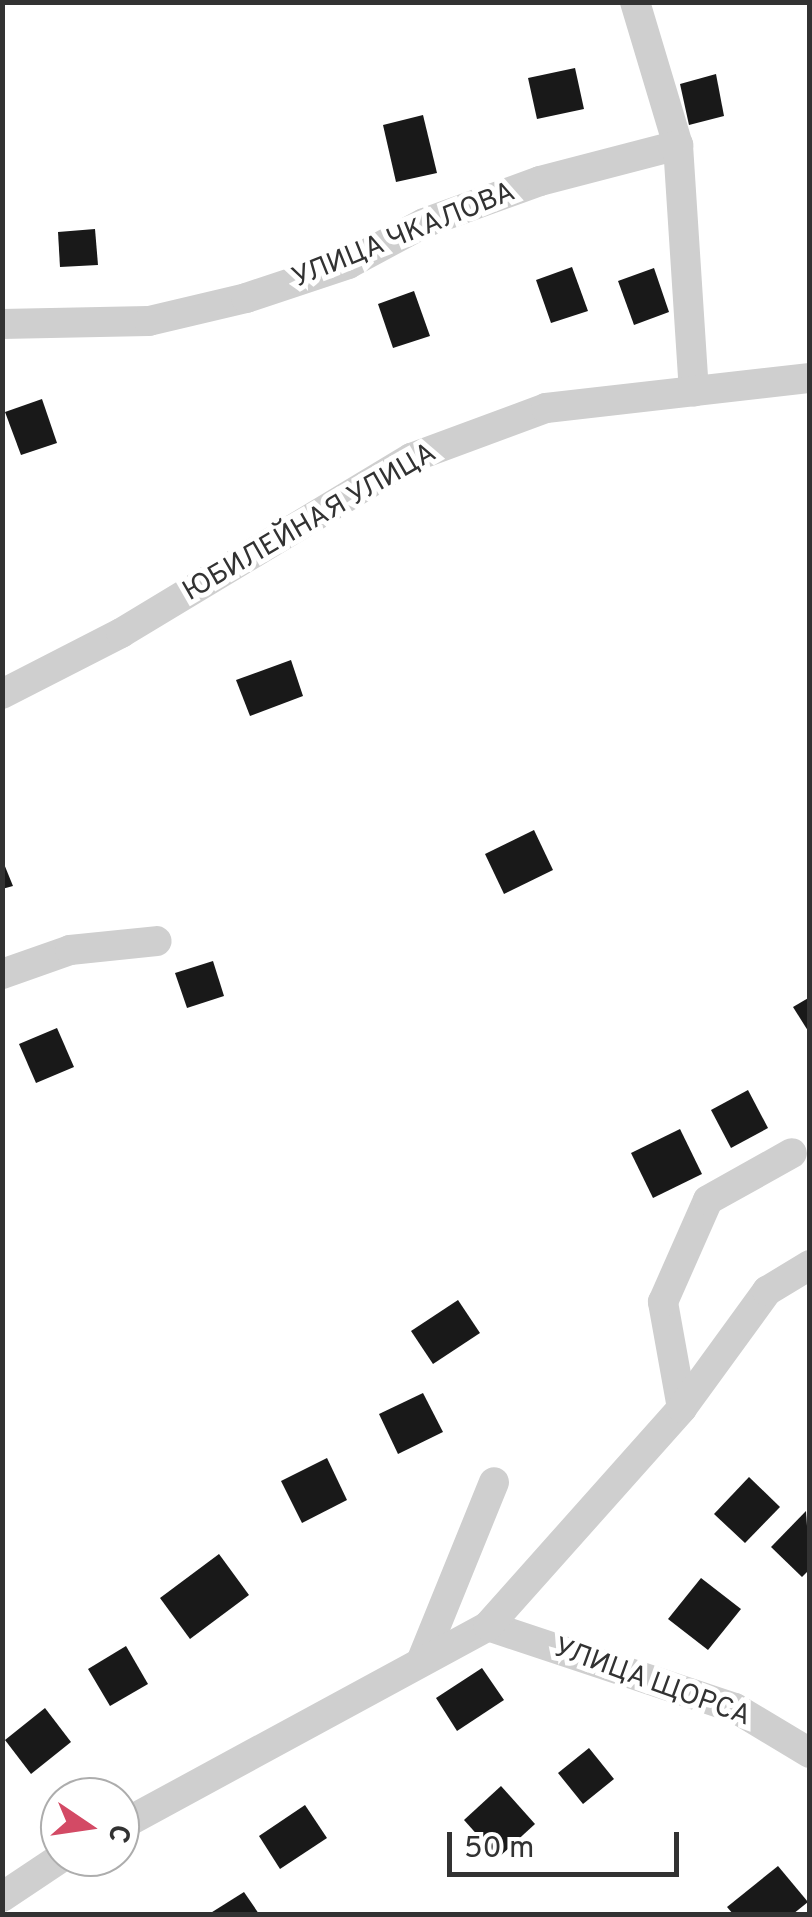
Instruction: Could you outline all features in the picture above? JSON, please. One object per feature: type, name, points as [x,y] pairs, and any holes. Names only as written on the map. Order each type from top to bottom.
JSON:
[{"type":"street","points":[[635,2],[678,146],[694,391]]},
{"type":"street","name":"УЛИЦА ЧКАЛОВА","points":[[2,324],[150,321],[246,298],[348,264],[424,223],[540,180],[678,146]]},
{"type":"street","name":"ЮБИЛЕЙНАЯ УЛИЦА","points":[[2,694],[121,633],[411,458],[546,408],[810,378]]},
{"type":"street","points":[[2,974],[70,950],[157,941]]},
{"type":"street","points":[[682,1408],[663,1302],[708,1200],[792,1153]]},
{"type":"street","points":[[140,1815],[488,1626],[682,1408],[768,1291],[810,1266]]},
{"type":"street","points":[[421,1662],[494,1482]]},
{"type":"street","name":"УЛИЦА ЩОРСА","points":[[488,1626],[735,1708],[810,1753]]},
{"type":"street","points":[[2,1897],[40,1872]]},
{"type":"building","points":[[575,68],[584,109],[537,119],[528,78]]},
{"type":"building","points":[[716,74],[724,116],[689,125],[680,84]]},
{"type":"building","points":[[423,115],[437,173],[396,182],[383,125]]},
{"type":"building","points":[[95,229],[98,265],[60,267],[58,232]]},
{"type":"building","points":[[572,267],[588,311],[551,323],[536,280]]},
{"type":"building","points":[[654,268],[669,312],[634,325],[618,281]]},
{"type":"building","points":[[414,291],[430,336],[393,348],[378,304]]},
{"type":"building","points":[[42,399],[57,443],[21,455],[5,412]]},
{"type":"building","points":[[291,660],[303,696],[250,716],[236,680]]},
{"type":"building","points":[[534,830],[553,870],[504,894],[485,854]]},
{"type":"building","points":[[2,859],[13,886],[2,889]]},
{"type":"building","points":[[213,961],[224,996],[187,1008],[175,973]]},
{"type":"building","points":[[810,997],[810,1034],[793,1007]]},
{"type":"building","points":[[57,1028],[74,1067],[36,1083],[19,1044]]},
{"type":"building","points":[[748,1090],[768,1128],[731,1148],[711,1110]]},
{"type":"building","points":[[680,1129],[702,1174],[653,1198],[631,1153]]},
{"type":"building","points":[[458,1300],[480,1333],[433,1364],[411,1331]]},
{"type":"building","points":[[423,1393],[443,1432],[398,1454],[379,1414]]},
{"type":"building","points":[[327,1458],[347,1500],[302,1523],[281,1481]]},
{"type":"building","points":[[749,1477],[780,1507],[745,1543],[714,1514]]},
{"type":"building","points":[[806,1511],[810,1569],[802,1577],[771,1547]]},
{"type":"building","points":[[219,1554],[249,1595],[190,1639],[160,1598]]},
{"type":"building","points":[[701,1578],[741,1609],[708,1650],[668,1619]]},
{"type":"building","points":[[126,1646],[148,1684],[110,1706],[88,1669]]},
{"type":"building","points":[[482,1668],[504,1700],[457,1731],[436,1698]]},
{"type":"building","points":[[45,1708],[71,1742],[31,1774],[5,1740]]},
{"type":"building","points":[[589,1748],[614,1779],[583,1804],[558,1773]]},
{"type":"building","points":[[501,1786],[535,1824],[498,1858],[464,1820]]},
{"type":"building","points":[[305,1805],[327,1838],[280,1869],[259,1836]]},
{"type":"building","points":[[778,1866],[808,1902],[793,1914],[733,1914],[727,1907]]},
{"type":"building","points":[[244,1892],[259,1914],[209,1914]]}]
